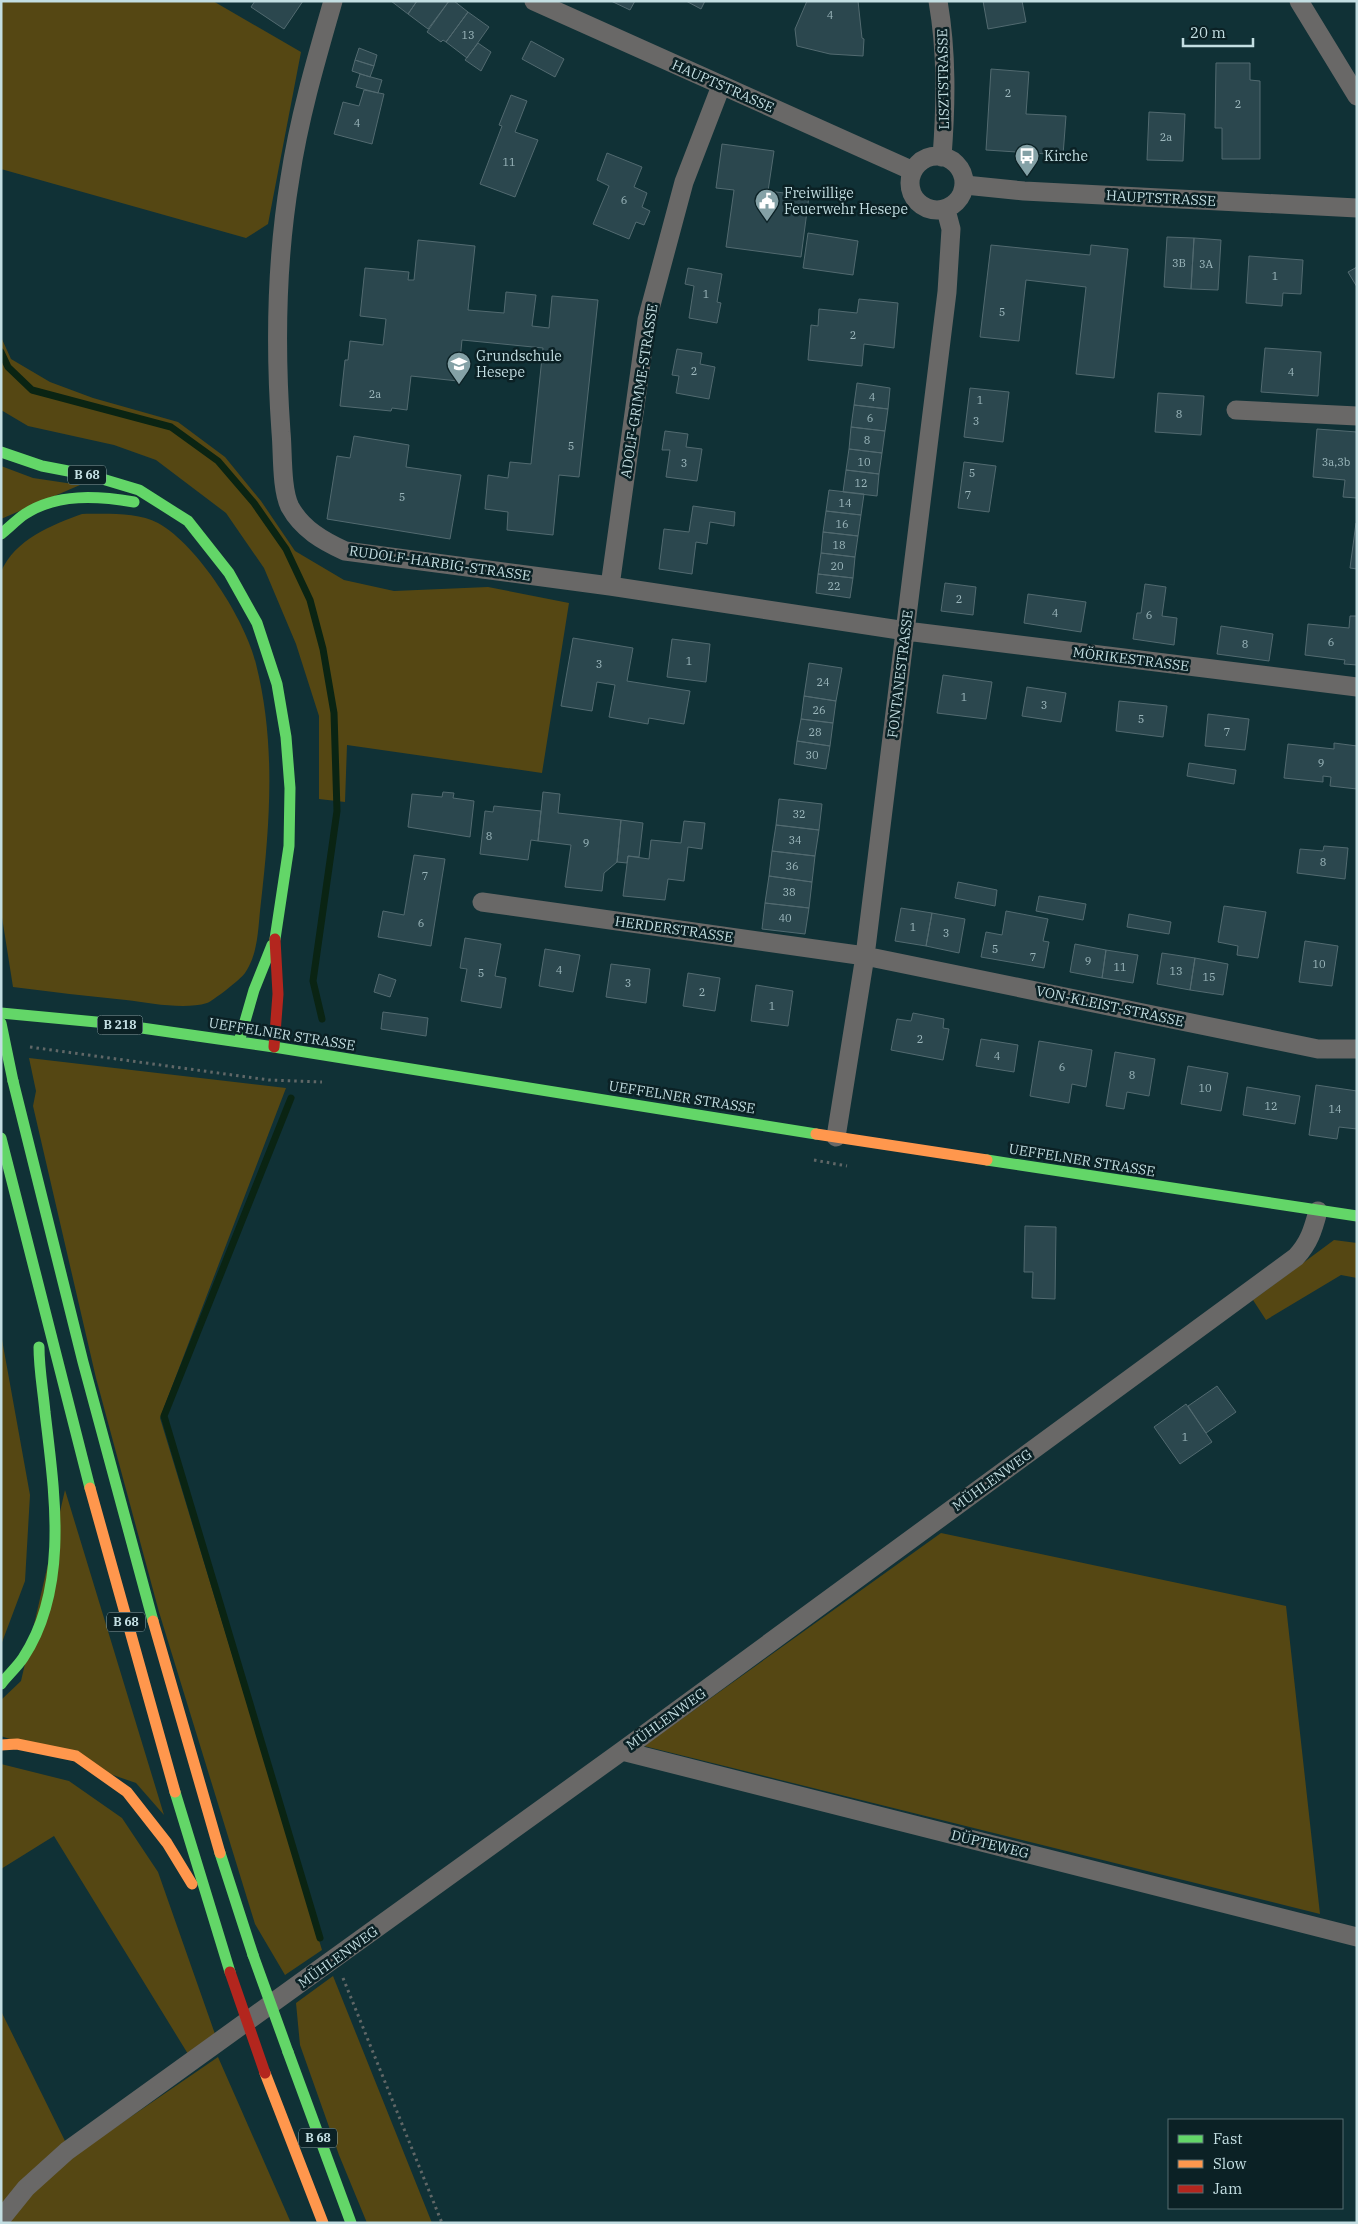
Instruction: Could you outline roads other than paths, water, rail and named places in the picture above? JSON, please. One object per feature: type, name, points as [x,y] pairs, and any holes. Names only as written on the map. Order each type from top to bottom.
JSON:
[{"type":"main road","name":"B 68","points":[[1,452],[42,466],[89,475],[139,490],[168,510]]},
{"type":"main road","points":[[1,534],[26,513],[64,498],[109,497],[168,510],[188,521],[229,573],[257,623],[277,684],[286,737],[290,788],[289,846],[274,942],[278,994],[274,1047]]},
{"type":"main road","points":[[239,1042],[254,990],[274,942]]},
{"type":"main road","name":"UEFFELNER STRASSE","points":[[1,1013],[107,1022],[274,1047],[836,1137],[1357,1216]]},
{"type":"main road","name":"B 68","points":[[1,1023],[62,1288],[125,1523],[220,1858],[288,2052],[351,2223]]},
{"type":"main road","name":"B 68","points":[[1,1138],[41,1308],[123,1611],[217,1935],[265,2073],[323,2223]]},
{"type":"main road","name":"B 68","points":[[1,1684],[13,1672],[36,1637],[50,1588],[55,1529],[47,1420],[39,1360],[41,1308]]},
{"type":"main road","name":"B 68","points":[[1,1745],[16,1744],[76,1756],[127,1792],[181,1865],[217,1935]]},
{"type":"street","name":"RUDOLF-HARBIG-STRASSE","points":[[333,1],[302,114],[290,179],[278,309],[278,395],[284,478],[290,506],[303,525],[323,542],[345,551],[610,586],[906,631]]},
{"type":"street","name":"HAUPTSTRASSE","points":[[534,1],[913,170]]},
{"type":"street","name":"LISZTSTRASSE","points":[[938,1],[944,34],[946,101],[942,156]]},
{"type":"street","points":[[1299,1],[1357,96]]},
{"type":"street","name":"ADOLF-GRIMME-STRASSE","points":[[610,586],[647,320],[684,182],[721,86]]},
{"type":"street","points":[[942,156],[953,160],[959,166],[964,174],[965,185],[960,200],[946,210],[935,211],[918,203],[910,187],[913,170],[919,162],[927,158],[942,156]]},
{"type":"street","name":"HAUPTSTRASSE","points":[[965,185],[1024,191],[1357,208]]},
{"type":"street","name":"FONTANESTRASSE","points":[[836,1137],[865,956],[906,631],[946,292],[951,229],[946,210]]},
{"type":"street","points":[[1236,410],[1357,416]]},
{"type":"street","name":"MÖRIKESTRASSE","points":[[906,631],[1357,687]]},
{"type":"street","name":"HERDERSTRASSE","points":[[482,902],[865,956]]},
{"type":"street","name":"VON-KLEIST-STRASSE","points":[[865,956],[1318,1049],[1357,1049]]},
{"type":"street","name":"MÜHLENWEG","points":[[1,2219],[26,2188],[67,2151],[622,1751],[1296,1257],[1306,1246],[1313,1232],[1318,1211]]},
{"type":"street","name":"DÜPTEWEG","points":[[622,1751],[1357,1937]]},
{"type":"waterway","points":[[1,352],[8,367],[32,390],[171,427],[218,461],[254,503],[286,549],[310,600],[323,649],[334,713],[337,811],[313,981],[322,1019]]},
{"type":"waterway","points":[[291,1098],[164,1416],[320,1938]]},
{"type":"place","name":"Kirche","points":[[1027,177]]},
{"type":"place","name":"Freiwillige Feuerwehr Hesepe","points":[[767,222]]},
{"type":"place","name":"Grundschule Hesepe","points":[[459,385]]}]
